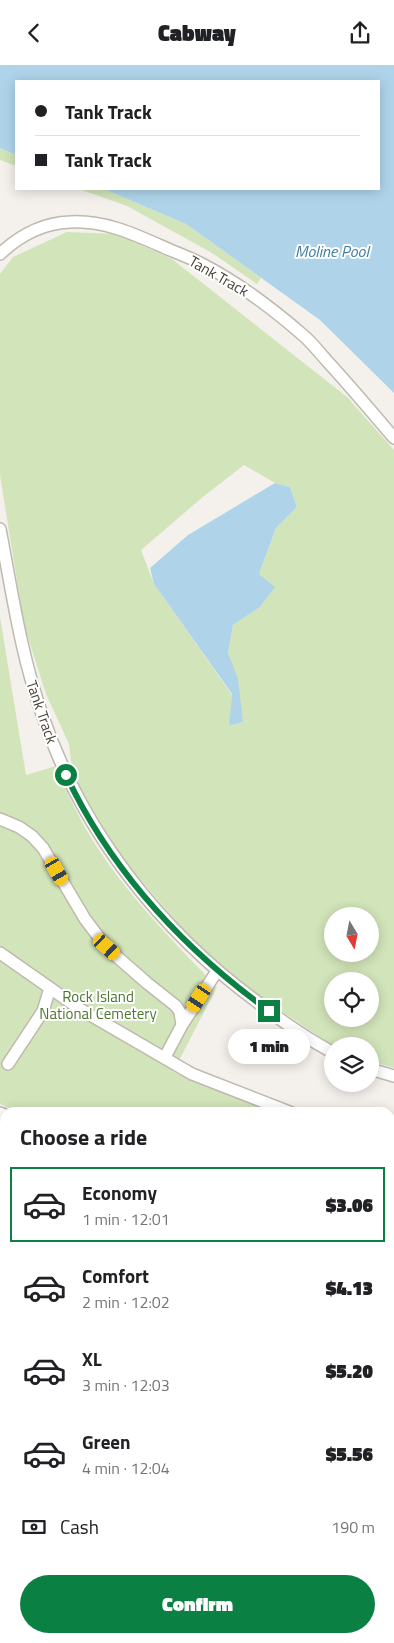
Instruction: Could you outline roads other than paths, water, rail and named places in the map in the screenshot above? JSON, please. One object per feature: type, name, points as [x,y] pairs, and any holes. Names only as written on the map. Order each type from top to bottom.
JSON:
[{"type":"street","name":"Tank Track","points":[[0,255],[16,240],[31,232],[56,224],[87,222],[113,227],[146,239],[203,265],[245,290],[305,337],[394,438]]},
{"type":"street","name":"Tank Track","points":[[0,529],[17,622],[33,688],[59,758],[74,791],[121,866],[182,939],[217,971],[306,1037],[324,1047]]},
{"type":"street","points":[[0,819],[19,827],[32,836],[43,849],[86,919],[107,947],[176,1006],[180,1012],[182,1025]]},
{"type":"street","points":[[0,953],[80,1009],[192,1074],[277,1107]]},
{"type":"street","points":[[165,1057],[182,1025],[217,971]]},
{"type":"street","points":[[8,1065],[43,1011],[50,988]]},
{"type":"street","points":[[379,1072],[394,1076]]},
{"type":"water","name":"Moline Pool","points":[[0,65],[394,65],[394,393],[320,320],[186,224],[106,190],[380,190],[380,80],[15,80],[15,155],[0,148]]},
{"type":"water","points":[[275,483],[290,487],[297,507],[276,528],[259,574],[275,587],[260,607],[233,625],[228,653],[238,679],[243,722],[229,726],[232,694],[154,584],[150,568],[188,535]]},
{"type":"park label","name":"Rock Island National Cemetery","points":[[98,1004]]}]
